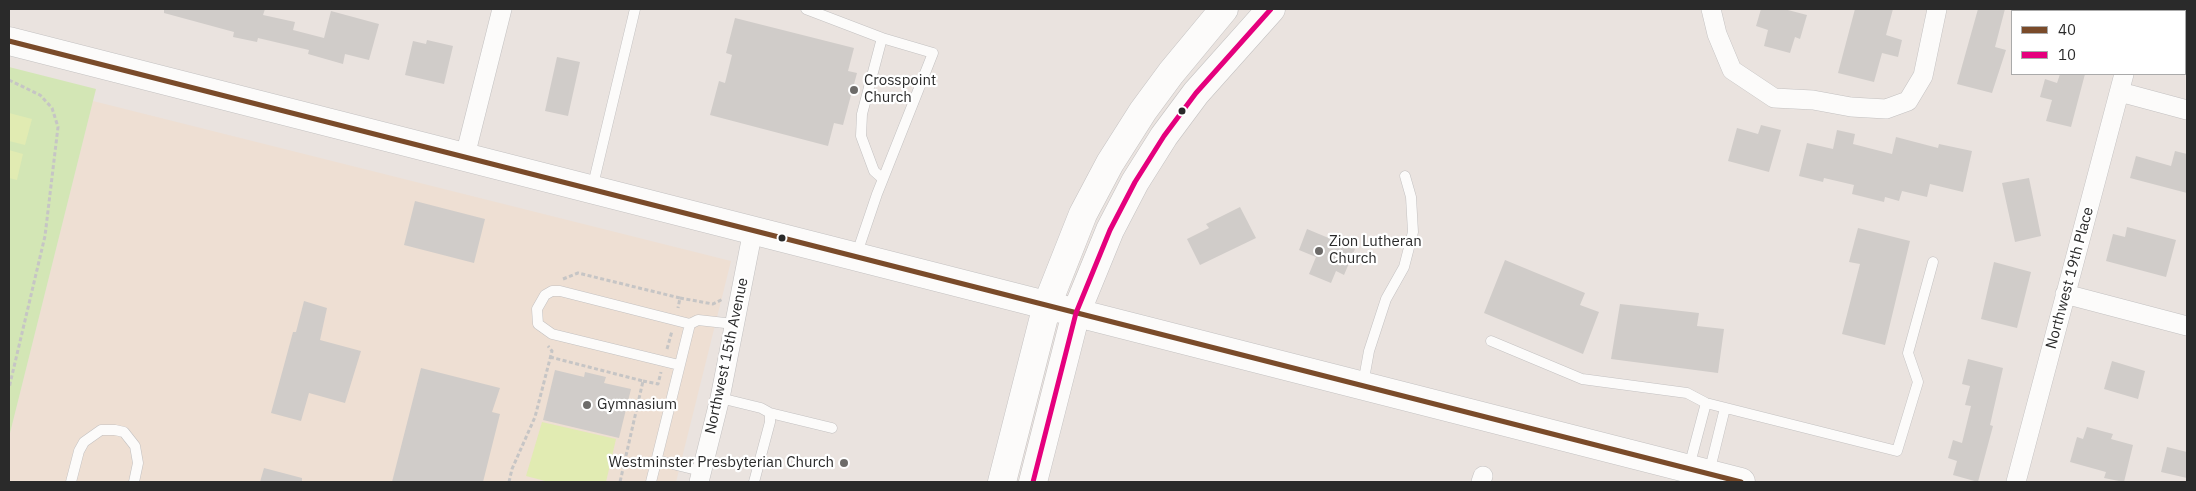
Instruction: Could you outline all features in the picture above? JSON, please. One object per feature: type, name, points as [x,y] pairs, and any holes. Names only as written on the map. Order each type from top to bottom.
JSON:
[{"type":"main road","points":[[1002,482],[1047,305],[1083,214],[1110,163],[1171,73],[1224,9]]},
{"type":"main road","points":[[1033,482],[1076,313],[1110,230],[1135,182],[1164,136],[1196,93],[1270,9]]},
{"type":"main road","points":[[9,41],[1741,482]]},
{"type":"street","points":[[465,156],[502,9]]},
{"type":"street","points":[[1711,9],[1717,34],[1732,70],[1774,98],[1813,100],[1851,107],[1886,109],[1908,101],[1923,76],[1936,9]]},
{"type":"street","name":"Northwest 19th Place","points":[[2016,482],[2124,75]]},
{"type":"street","points":[[2120,92],[2187,110]]},
{"type":"street","name":"Northwest 15th Avenue","points":[[700,477],[720,398],[752,230]]},
{"type":"street","points":[[2065,294],[2187,326]]},
{"type":"lane","points":[[592,190],[635,9]]},
{"type":"lane","points":[[806,9],[882,38],[933,54],[856,257]]},
{"type":"lane","points":[[882,38],[862,114],[861,136],[874,171],[884,179]]},
{"type":"lane","points":[[1363,386],[1369,351],[1386,299],[1404,268],[1413,232],[1411,197],[1405,176]]},
{"type":"lane","points":[[1491,341],[1582,379],[1687,393],[1706,403],[1898,451],[1918,382],[1908,353],[1933,262]]},
{"type":"lane","points":[[679,365],[552,334],[538,324],[537,309],[545,295],[552,291],[690,324],[698,320],[734,324]]},
{"type":"lane","points":[[651,482],[690,324]]},
{"type":"lane","points":[[720,398],[761,408],[770,413],[832,428]]},
{"type":"lane","points":[[1699,472],[1706,403]]},
{"type":"lane","points":[[1699,472],[1725,408]]},
{"type":"lane","points":[[754,482],[770,422],[770,413]]},
{"type":"lane","points":[[71,482],[79,451],[84,442],[101,430],[115,430],[124,432],[135,446],[138,463],[134,482]]},
{"type":"lane","points":[[656,460],[700,477]]},
{"type":"path","points":[[9,80],[40,95],[52,108],[58,127],[45,236],[9,388]]},
{"type":"path","points":[[680,298],[717,303],[724,298],[726,291]]},
{"type":"path","points":[[509,482],[512,469],[534,416],[552,351]]},
{"type":"path","points":[[550,357],[644,381],[620,482]]},
{"type":"shaded area","points":[[93,101],[731,261],[676,482],[9,482],[9,437]]},
{"type":"green space","points":[[9,67],[96,89],[9,437]]},
{"type":"green space","points":[[9,113],[32,119],[25,145],[9,141]]},
{"type":"green space","points":[[9,150],[23,154],[17,180],[9,178]]},
{"type":"green space","points":[[542,422],[616,439],[606,482],[549,482],[526,476]]},
{"type":"building","points":[[164,9],[265,9],[263,15],[295,22],[293,30],[324,38],[331,11],[379,24],[369,60],[345,54],[343,64],[308,54],[309,50],[258,38],[257,42],[233,37],[234,32],[164,13]]},
{"type":"building","points":[[1761,9],[1784,9],[1807,15],[1800,39],[1795,37],[1790,53],[1764,46],[1768,30],[1756,26]]},
{"type":"building","points":[[1855,9],[1893,9],[1886,35],[1902,40],[1898,57],[1882,53],[1874,82],[1838,73]]},
{"type":"building","points":[[1978,9],[2005,9],[1995,47],[2006,50],[1992,93],[1957,84]]},
{"type":"building","points":[[735,18],[854,48],[848,71],[857,73],[843,125],[834,123],[828,146],[710,115],[719,81],[725,83],[732,55],[726,53]]},
{"type":"building","points":[[427,40],[453,46],[444,84],[405,75],[413,41],[426,44]]},
{"type":"building","points":[[557,57],[580,62],[568,116],[545,111]]},
{"type":"building","points":[[2060,75],[2085,75],[2071,127],[2046,121],[2052,100],[2040,97],[2045,79],[2057,83]]},
{"type":"building","points":[[1761,125],[1781,130],[1769,172],[1728,161],[1737,128],[1758,134]]},
{"type":"building","points":[[1837,130],[1855,134],[1853,144],[1892,154],[1896,137],[1938,148],[1939,144],[1972,151],[1963,192],[1930,184],[1927,197],[1902,191],[1899,201],[1885,197],[1884,202],[1852,194],[1854,185],[1824,178],[1823,182],[1799,176],[1807,143],[1833,149]]},
{"type":"building","points":[[2175,151],[2187,154],[2187,193],[2130,178],[2136,156],[2171,166]]},
{"type":"building","points":[[2029,178],[2041,236],[2015,242],[2002,183]]},
{"type":"building","points":[[415,201],[485,219],[474,263],[404,245]]},
{"type":"building","points":[[1240,207],[1256,238],[1200,265],[1187,239],[1209,228],[1206,224]]},
{"type":"building","points":[[2127,227],[2176,240],[2166,277],[2106,261],[2113,234],[2125,237]]},
{"type":"building","points":[[1858,228],[1910,241],[1885,345],[1842,334],[1860,264],[1849,262]]},
{"type":"building","points":[[1307,229],[1355,249],[1344,275],[1336,271],[1331,283],[1309,274],[1316,257],[1299,250]]},
{"type":"building","points":[[1505,260],[1585,293],[1580,305],[1599,312],[1583,354],[1484,313]]},
{"type":"building","points":[[1994,262],[2031,272],[2017,328],[1981,319]]},
{"type":"building","points":[[304,301],[327,308],[320,340],[361,351],[345,403],[309,393],[301,421],[271,413],[293,332],[296,332]]},
{"type":"building","points":[[1620,304],[1699,313],[1697,326],[1724,329],[1718,373],[1611,359]]},
{"type":"building","points":[[1968,359],[2003,368],[1990,425],[1993,426],[1978,482],[1953,475],[1957,461],[1948,458],[1953,440],[1962,443],[1971,406],[1965,405],[1970,386],[1962,384]]},
{"type":"building","points":[[2112,361],[2145,371],[2138,399],[2104,389]]},
{"type":"building","points":[[421,368],[500,388],[492,412],[500,414],[483,482],[392,482]]},
{"type":"building","name":"Gymnasium","points":[[555,370],[584,377],[585,372],[606,377],[604,383],[631,389],[619,438],[543,420]]},
{"type":"building","points":[[2087,427],[2113,434],[2111,439],[2133,445],[2124,482],[2104,478],[2106,472],[2070,462],[2077,437],[2083,439]]},
{"type":"building","points":[[2167,447],[2187,452],[2187,478],[2161,472]]},
{"type":"building","points":[[264,468],[302,478],[302,482],[260,482]]},
{"type":"transit line","name":"10","points":[[1033,482],[1076,313],[1110,230],[1135,182],[1164,136],[1196,93],[1271,9]]},
{"type":"transit line","name":"40","points":[[9,41],[1741,482]]},
{"type":"place","name":"Crosspoint Church","points":[[854,90]]},
{"type":"place","name":"Zion Lutheran Church","points":[[1319,251]]},
{"type":"place","name":"Gymnasium","points":[[587,405]]},
{"type":"place","name":"Westminster Presbyterian Church","points":[[844,463]]}]
